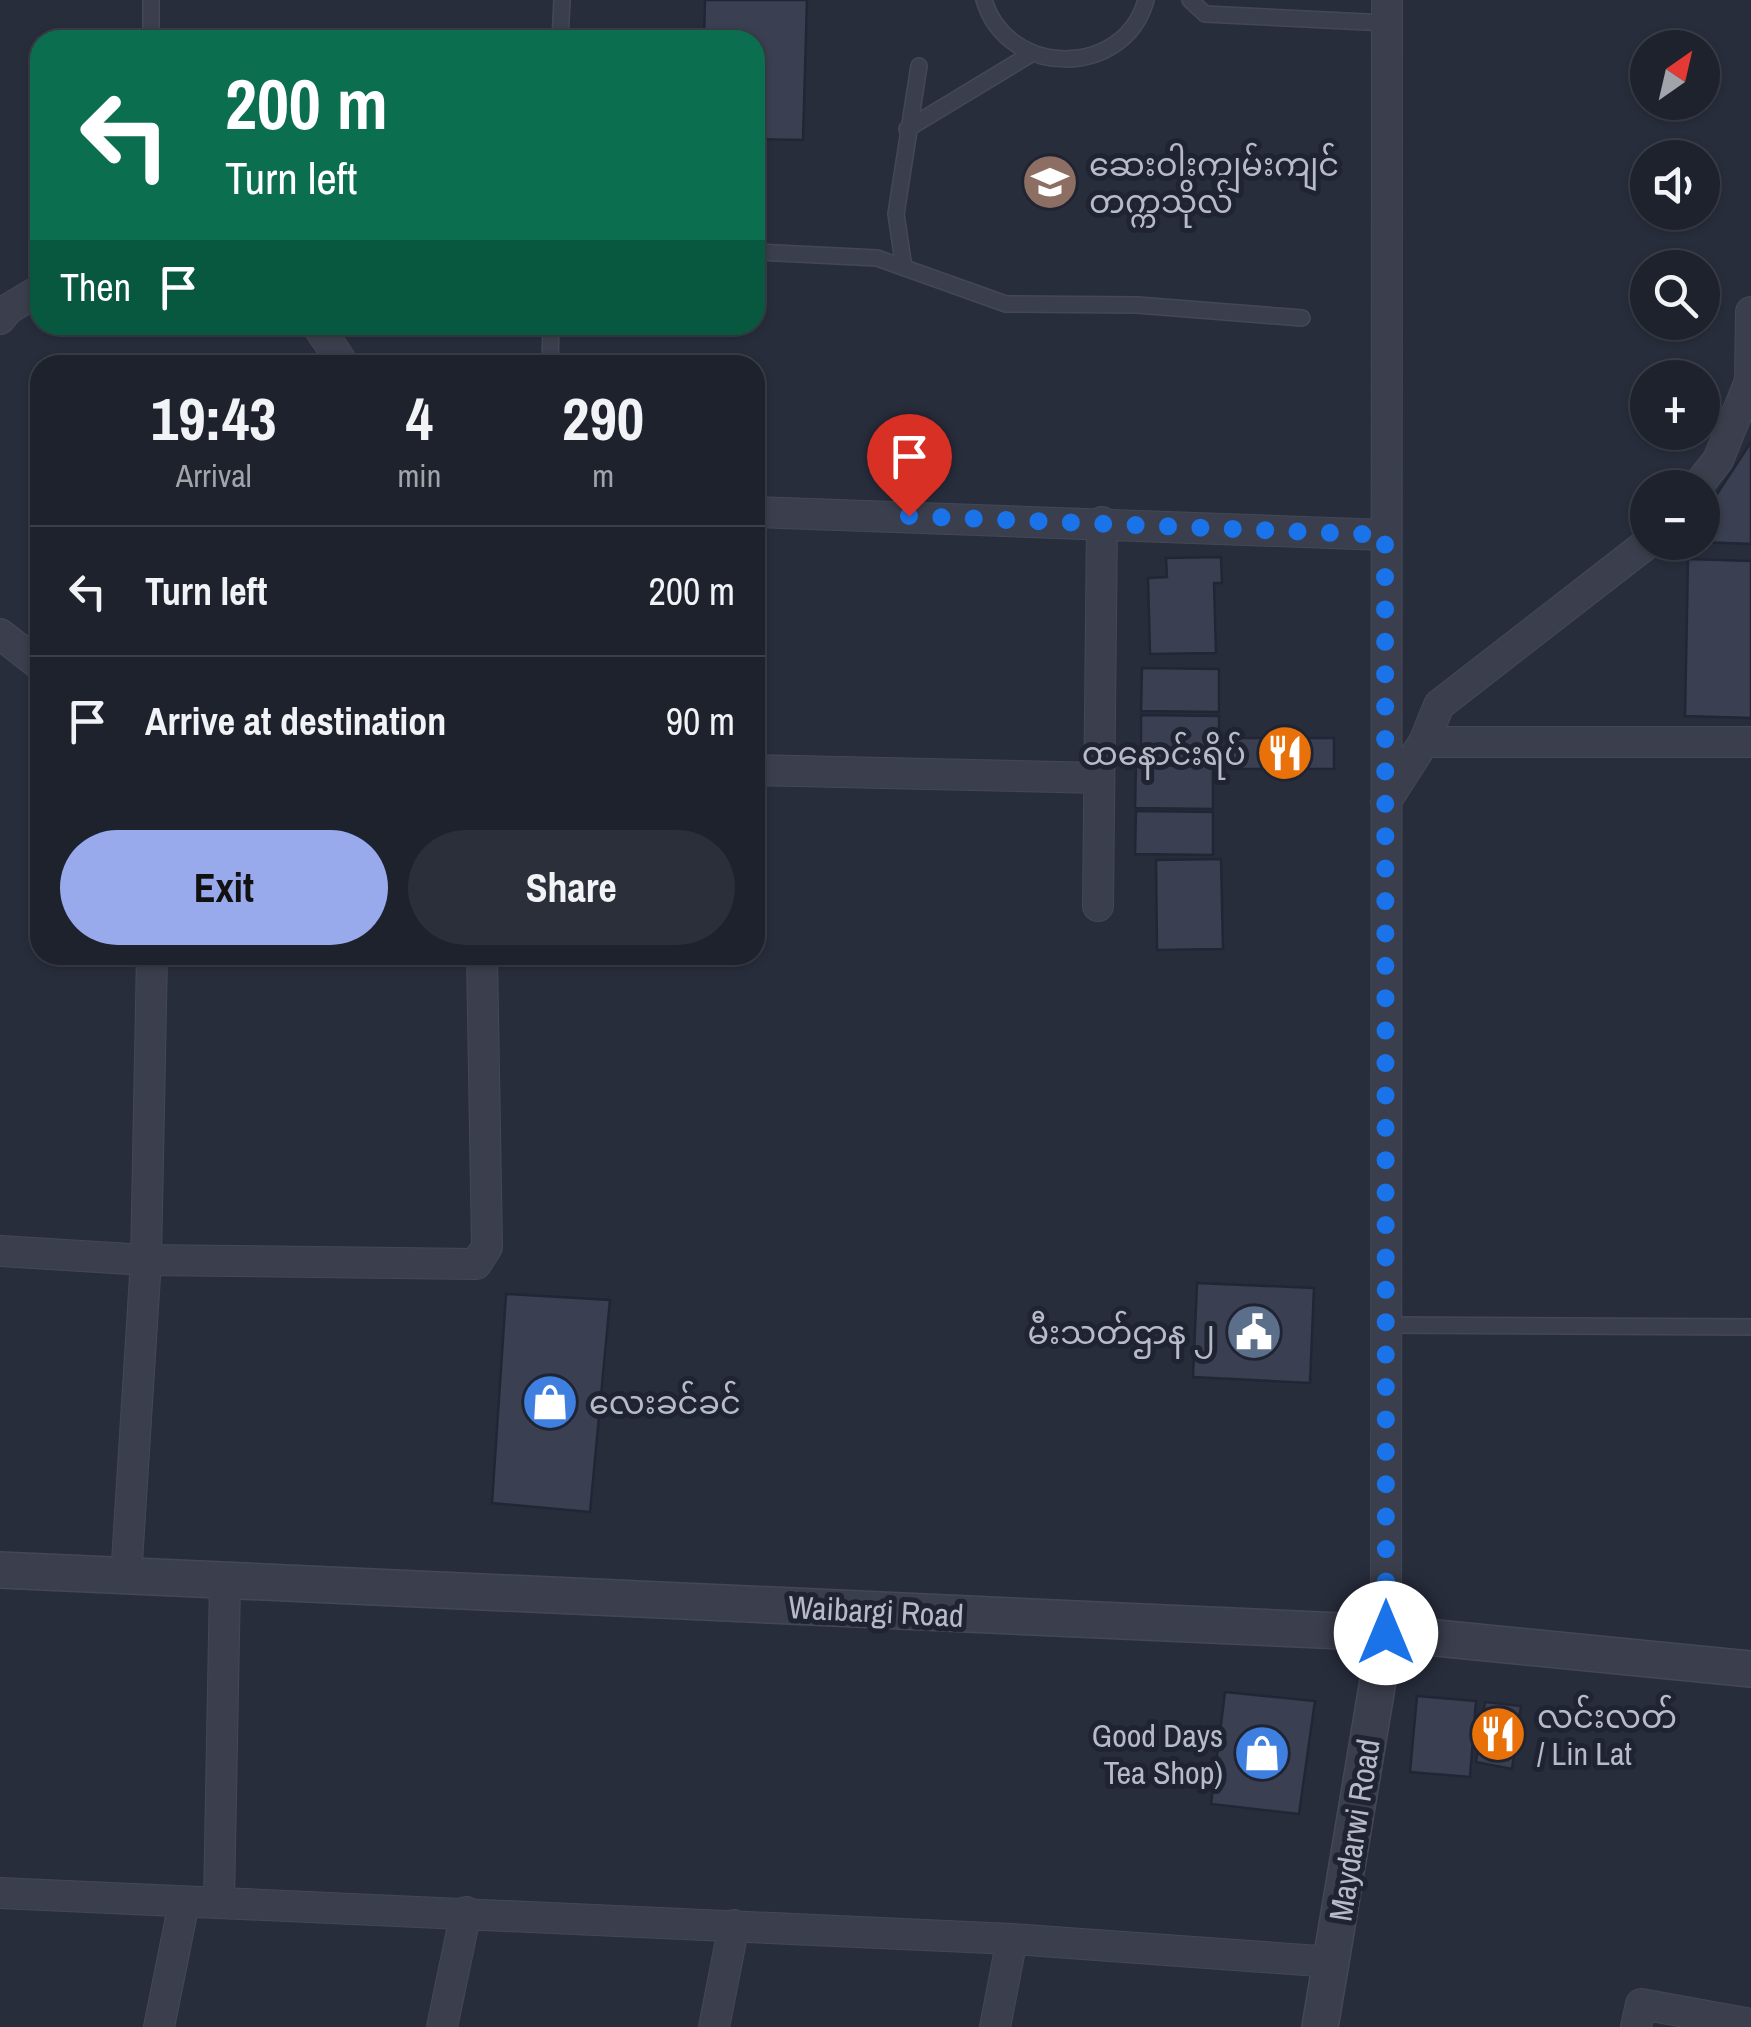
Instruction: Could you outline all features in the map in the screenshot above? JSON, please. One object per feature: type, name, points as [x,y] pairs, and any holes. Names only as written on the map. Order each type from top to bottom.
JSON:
[{"type":"street","points":[[1386,1633],[1387,12]]},
{"type":"street","points":[[0,318],[30,297]]},
{"type":"street","points":[[1710,470],[1718,460],[1750,381],[1751,312]]},
{"type":"street","points":[[765,512],[1385,535]]},
{"type":"street","points":[[1098,906],[1102,522]]},
{"type":"street","points":[[1386,801],[1424,742],[1440,705],[1630,557]]},
{"type":"street","points":[[0,634],[30,657]]},
{"type":"street","points":[[1424,742],[1751,742]]},
{"type":"street","points":[[765,770],[1099,778]]},
{"type":"street","points":[[126,1578],[146,1260],[152,965]]},
{"type":"street","points":[[0,1251],[146,1260],[476,1264],[487,1247],[482,965]]},
{"type":"street","name":"Waibargi Road","points":[[0,1570],[1386,1633],[1751,1669]]},
{"type":"street","points":[[219,1903],[224,1582]]},
{"type":"street","name":"Maydarwi Road","points":[[1320,2027],[1386,1633]]},
{"type":"street","points":[[0,1893],[1012,1939],[1333,1962]]},
{"type":"street","points":[[159,2027],[184,1902]]},
{"type":"street","points":[[442,2027],[466,1912]]},
{"type":"street","points":[[714,2027],[734,1925]]},
{"type":"street","points":[[995,2027],[1012,1939]]},
{"type":"street","points":[[1639,2015],[1751,2024]]},
{"type":"lane","points":[[150,0],[150,30]]},
{"type":"lane","points":[[560,30],[562,0]]},
{"type":"lane","points":[[984,0],[997,26],[1032,54],[1053,60],[1097,55],[1132,29],[1146,0]]},
{"type":"lane","points":[[1190,0],[1205,14],[1387,12]]},
{"type":"lane","points":[[907,129],[1032,54]]},
{"type":"lane","points":[[904,268],[896,214],[918,66]]},
{"type":"lane","points":[[765,252],[876,258],[1006,304],[1138,305],[1302,318]]},
{"type":"lane","points":[[1387,1325],[1751,1328]]},
{"type":"building","points":[[705,0],[807,0],[803,140],[765,139],[765,30],[704,30]]},
{"type":"building","points":[[1751,442],[1751,544],[1720,543],[1720,489]]},
{"type":"building","points":[[1221,557],[1222,583],[1214,583],[1216,653],[1150,654],[1148,578],[1167,577],[1166,558]]},
{"type":"building","points":[[1688,560],[1751,561],[1751,718],[1685,716]]},
{"type":"building","points":[[1142,668],[1219,669],[1219,712],[1141,711]]},
{"type":"building","points":[[1141,715],[1219,716],[1219,760],[1141,759]]},
{"type":"building","points":[[1228,738],[1334,738],[1334,769],[1229,769]]},
{"type":"building","points":[[1136,765],[1213,766],[1213,809],[1135,808]]},
{"type":"building","points":[[1136,811],[1213,812],[1213,855],[1135,854]]},
{"type":"building","points":[[1221,859],[1223,949],[1157,950],[1156,860]]},
{"type":"building","name":"မီးသတ်ဌာန ၂","points":[[1197,1283],[1314,1288],[1310,1383],[1193,1377]]},
{"type":"building","name":"လေးခင်ခင်","points":[[506,1294],[610,1300],[590,1512],[492,1503]]},
{"type":"building","name":"Good Days Tea Shop)","points":[[1225,1692],[1315,1701],[1299,1814],[1211,1804]]},
{"type":"building","points":[[1417,1696],[1476,1701],[1470,1777],[1410,1772]]},
{"type":"building","name":"လင်းလတ် / Lin Lat","points":[[1485,1702],[1521,1706],[1512,1769],[1476,1762]]},
{"type":"place","name":"ဆေးဝါးကျွမ်းကျင် တက္ကသိုလ်","points":[[1050,182]]},
{"type":"place","name":"ထနောင်းရိပ်","points":[[1285,753]]},
{"type":"place","name":"မီးသတ်ဌာန ၂","points":[[1254,1332]]},
{"type":"place","name":"လေးခင်ခင်","points":[[550,1402]]},
{"type":"place","name":"လင်းလတ် / Lin Lat","points":[[1498,1734]]},
{"type":"place","name":"Good Days Tea Shop)","points":[[1262,1753]]},
{"type":"route","points":[[909,516],[1385,535],[1386,1633]]}]
